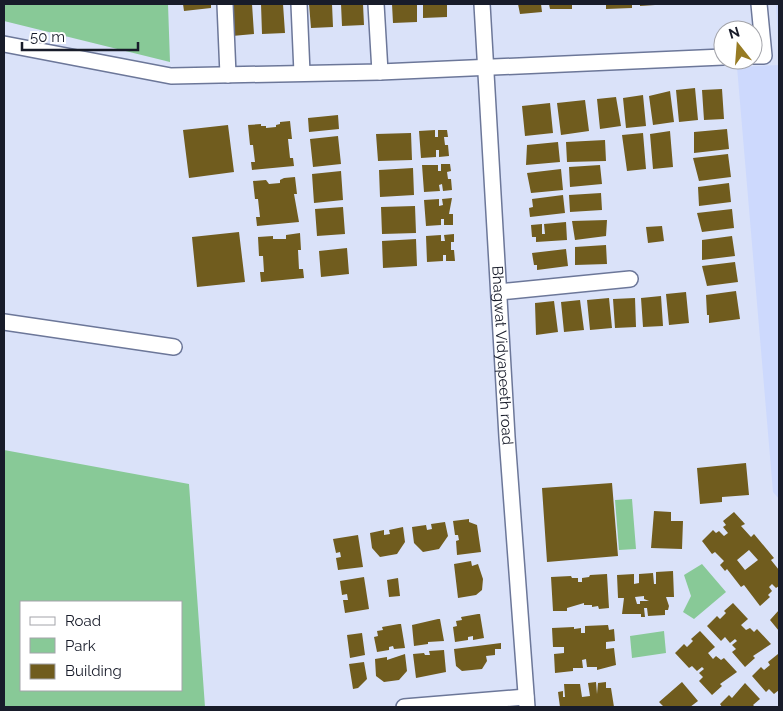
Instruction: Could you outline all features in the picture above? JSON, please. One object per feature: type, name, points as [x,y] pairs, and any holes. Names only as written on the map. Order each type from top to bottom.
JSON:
[{"type":"street","points":[[225,4],[228,74]]},
{"type":"street","points":[[299,4],[302,73]]},
{"type":"street","points":[[376,4],[380,72]]},
{"type":"street","name":"Bhagwat Vidyapeeth road","points":[[482,4],[526,702]]},
{"type":"street","points":[[759,4],[761,20]]},
{"type":"street","points":[[4,44],[171,76],[380,72],[713,57]]},
{"type":"street","points":[[499,292],[630,280]]},
{"type":"street","points":[[4,322],[174,347]]},
{"type":"street","points":[[404,707],[526,702]]},
{"type":"shaded area","points":[[776,4],[779,4],[779,57]]},
{"type":"shaded area","points":[[779,65],[779,499],[773,492],[737,70],[763,70],[763,66]]},
{"type":"green space","points":[[4,4],[168,4],[170,62],[4,21]]},
{"type":"green space","points":[[4,450],[189,484],[205,707],[4,707]]},
{"type":"green space","points":[[632,499],[636,549],[619,550],[615,500]]},
{"type":"green space","points":[[702,564],[726,592],[694,619],[683,612],[691,596],[684,575]]},
{"type":"green space","points":[[664,631],[666,653],[632,658],[630,636]]},
{"type":"building","points":[[183,4],[211,4],[211,8],[184,11]]},
{"type":"building","points":[[230,4],[252,4],[254,34],[232,36]]},
{"type":"building","points":[[261,4],[283,4],[285,33],[262,34]]},
{"type":"building","points":[[309,4],[332,4],[333,27],[311,28]]},
{"type":"building","points":[[341,4],[363,4],[364,25],[342,26]]},
{"type":"building","points":[[392,4],[417,4],[417,22],[393,23]]},
{"type":"building","points":[[423,4],[447,4],[447,17],[423,18]]},
{"type":"building","points":[[518,4],[541,4],[542,12],[520,14]]},
{"type":"building","points":[[549,4],[572,4],[572,9],[550,9]]},
{"type":"building","points":[[606,4],[632,4],[632,8],[606,9]]},
{"type":"building","points":[[640,4],[655,4],[655,5],[640,6]]},
{"type":"building","points":[[695,88],[698,120],[679,122],[676,90]]},
{"type":"building","points":[[722,89],[724,119],[704,120],[702,90]]},
{"type":"building","points":[[670,91],[674,122],[653,125],[649,96]]},
{"type":"building","points":[[643,95],[646,126],[626,128],[623,98]]},
{"type":"building","points":[[616,97],[621,126],[600,129],[597,99]]},
{"type":"building","points":[[585,100],[589,131],[561,135],[557,103]]},
{"type":"building","points":[[550,103],[553,133],[525,136],[522,106]]},
{"type":"building","points":[[338,115],[339,129],[309,132],[308,118]]},
{"type":"building","points":[[290,121],[292,139],[288,139],[290,158],[293,158],[294,166],[252,170],[251,162],[255,162],[253,145],[250,145],[248,125],[261,124],[261,126],[266,126],[266,128],[276,127],[280,122]]},
{"type":"building","points":[[228,125],[234,172],[189,178],[183,130]]},
{"type":"building","points":[[727,129],[729,149],[694,153],[694,132]]},
{"type":"building","points":[[435,130],[435,137],[438,137],[438,130],[447,130],[448,137],[444,137],[445,145],[448,145],[449,156],[439,157],[439,150],[436,150],[436,157],[421,158],[419,131]]},
{"type":"building","points":[[670,131],[673,167],[653,169],[650,134]]},
{"type":"building","points":[[411,133],[412,160],[378,161],[376,134]]},
{"type":"building","points":[[643,133],[646,169],[627,171],[622,135]]},
{"type":"building","points":[[338,136],[341,164],[313,167],[310,139]]},
{"type":"building","points":[[605,140],[606,161],[567,162],[566,142]]},
{"type":"building","points":[[558,142],[560,162],[526,165],[527,145]]},
{"type":"building","points":[[728,154],[731,177],[699,181],[693,158]]},
{"type":"building","points":[[441,164],[450,164],[451,171],[447,172],[448,179],[451,179],[452,190],[443,191],[442,184],[439,185],[440,191],[424,192],[422,165],[438,165],[438,171],[441,171]]},
{"type":"building","points":[[600,165],[602,184],[570,187],[569,167]]},
{"type":"building","points":[[413,168],[414,195],[380,197],[379,170]]},
{"type":"building","points":[[561,169],[563,190],[531,193],[527,173]]},
{"type":"building","points":[[341,171],[343,200],[314,203],[312,174]]},
{"type":"building","points":[[295,177],[297,194],[294,194],[299,222],[257,226],[256,217],[260,217],[253,181],[266,180],[269,184],[280,183],[280,180],[284,178]]},
{"type":"building","points":[[729,183],[731,202],[699,206],[698,187]]},
{"type":"building","points":[[601,193],[602,210],[570,212],[569,195]]},
{"type":"building","points":[[563,195],[565,213],[530,217],[529,208],[533,207],[532,199]]},
{"type":"building","points":[[452,198],[449,214],[453,214],[453,225],[444,225],[444,219],[441,219],[441,225],[426,226],[424,200],[439,199],[439,206],[443,205],[442,199]]},
{"type":"building","points":[[415,206],[416,233],[382,234],[381,207]]},
{"type":"building","points":[[343,207],[345,234],[317,236],[315,209]]},
{"type":"building","points":[[732,209],[734,228],[702,232],[697,213]]},
{"type":"building","points":[[607,220],[606,236],[575,240],[572,221]]},
{"type":"building","points":[[566,222],[567,240],[536,242],[536,237],[532,237],[531,225],[542,224],[542,234],[545,234],[544,224]]},
{"type":"building","points":[[662,226],[664,241],[648,243],[646,227]]},
{"type":"building","points":[[239,232],[245,282],[197,287],[192,237]]},
{"type":"building","points":[[300,233],[301,250],[298,250],[299,269],[303,269],[304,278],[261,282],[260,272],[264,272],[263,256],[259,256],[258,237],[273,236],[273,239],[286,239],[286,235]]},
{"type":"building","points":[[454,234],[451,250],[454,250],[455,261],[446,261],[446,255],[443,255],[443,261],[427,262],[426,236],[441,235],[441,241],[445,241],[444,235]]},
{"type":"building","points":[[732,236],[735,256],[702,260],[702,240]]},
{"type":"building","points":[[416,239],[417,266],[383,268],[382,241]]},
{"type":"building","points":[[606,245],[607,264],[575,265],[575,247]]},
{"type":"building","points":[[347,248],[349,274],[321,277],[319,251]]},
{"type":"building","points":[[566,249],[568,266],[537,270],[532,253]]},
{"type":"building","points":[[735,262],[738,282],[707,286],[702,266]]},
{"type":"building","points":[[736,291],[740,319],[709,323],[706,295]]},
{"type":"building","points":[[686,292],[689,323],[669,325],[666,294]]},
{"type":"building","points":[[661,296],[663,326],[643,327],[641,298]]},
{"type":"building","points":[[609,298],[612,328],[590,330],[587,300]]},
{"type":"building","points":[[635,298],[636,327],[615,328],[613,299]]},
{"type":"building","points":[[580,300],[584,330],[564,332],[561,302]]},
{"type":"building","points":[[554,301],[558,332],[536,335],[535,303]]},
{"type":"building","points":[[746,463],[749,495],[722,497],[722,502],[700,504],[697,468]]},
{"type":"building","points":[[612,483],[618,556],[547,562],[542,488]]},
{"type":"building","points":[[654,511],[671,512],[671,521],[683,521],[682,549],[651,548]]},
{"type":"building","points":[[734,512],[745,524],[741,526],[751,537],[754,534],[774,558],[771,560],[779,570],[779,586],[776,588],[772,584],[769,587],[772,591],[768,595],[770,597],[760,606],[744,585],[741,587],[727,569],[725,571],[720,565],[724,561],[715,552],[712,554],[702,541],[713,530],[716,533],[719,531],[724,536],[728,533],[723,527],[726,525],[723,521]],"holes":[[[749,550],[758,560],[745,570],[737,560]]]},
{"type":"building","points":[[469,519],[469,522],[477,525],[481,552],[457,555],[456,541],[459,540],[458,535],[455,535],[453,521]]},
{"type":"building","points":[[445,522],[448,536],[439,549],[423,552],[414,543],[412,527],[426,525],[427,530],[432,529],[431,524]]},
{"type":"building","points":[[403,527],[405,542],[397,554],[380,557],[372,548],[370,533],[384,530],[384,535],[390,534],[389,530]]},
{"type":"building","points":[[358,535],[363,567],[338,570],[336,558],[341,557],[340,552],[336,553],[333,539]]},
{"type":"building","points":[[471,561],[472,566],[478,564],[483,579],[482,590],[476,595],[458,598],[454,564]]},
{"type":"building","points":[[673,571],[674,597],[666,597],[669,606],[668,610],[665,610],[665,615],[648,616],[647,608],[644,608],[645,617],[641,617],[641,614],[622,614],[624,598],[618,598],[617,575],[634,574],[634,584],[639,583],[639,574],[653,573],[654,584],[656,584],[656,572]],"holes":[[[644,596],[644,599],[649,601],[640,601],[640,604],[637,604],[635,597]]]},
{"type":"building","points":[[607,574],[609,608],[599,609],[598,606],[592,607],[592,605],[584,605],[584,603],[567,608],[567,611],[553,611],[551,577],[571,576],[572,578],[578,578],[578,582],[582,582],[582,578],[589,577],[590,575]]},
{"type":"building","points":[[364,577],[369,609],[345,613],[343,600],[348,600],[347,594],[342,595],[340,581]]},
{"type":"building","points":[[398,578],[400,596],[389,597],[387,580]]},
{"type":"building","points":[[733,603],[748,619],[741,625],[746,630],[750,628],[754,632],[757,629],[771,644],[753,656],[755,658],[745,667],[732,652],[736,649],[732,645],[737,641],[735,639],[730,643],[725,637],[721,641],[707,626],[717,616],[720,619],[726,613],[724,611]]},
{"type":"building","points":[[779,610],[779,631],[770,620]]},
{"type":"building","points":[[480,614],[484,638],[473,640],[473,636],[468,637],[468,640],[455,642],[453,627],[457,626],[456,621],[462,620],[461,617]]},
{"type":"building","points":[[440,619],[444,641],[428,642],[428,644],[414,646],[412,625]]},
{"type":"building","points":[[401,624],[405,648],[394,649],[393,646],[389,647],[389,650],[377,652],[374,637],[378,636],[377,631],[383,630],[382,627]]},
{"type":"building","points":[[608,625],[609,630],[614,629],[615,641],[606,642],[606,649],[614,648],[616,665],[597,670],[597,667],[587,667],[586,659],[582,660],[583,668],[573,668],[573,671],[555,673],[554,654],[564,653],[564,647],[553,647],[552,628],[581,628],[581,633],[585,633],[585,626]]},
{"type":"building","points":[[700,631],[715,647],[708,653],[713,659],[716,656],[721,660],[724,658],[737,672],[720,684],[722,686],[712,695],[699,681],[703,677],[699,673],[704,669],[702,667],[697,671],[692,666],[689,668],[675,653],[684,644],[687,647],[693,641],[691,639]]},
{"type":"building","points":[[362,633],[365,655],[350,658],[347,635]]},
{"type":"building","points":[[501,643],[501,649],[495,649],[495,655],[486,656],[487,661],[482,669],[462,671],[456,666],[454,649]]},
{"type":"building","points":[[444,650],[446,672],[416,678],[413,654],[424,653],[425,655],[430,655],[429,651]]},
{"type":"building","points":[[405,654],[407,671],[399,680],[384,682],[376,676],[375,659],[387,657],[387,660]]},
{"type":"building","points":[[778,654],[779,690],[774,694],[769,689],[766,692],[752,676],[761,667],[764,670],[770,665],[768,662]]},
{"type":"building","points":[[364,662],[367,679],[358,688],[353,689],[349,664]]},
{"type":"building","points":[[596,682],[597,694],[598,683],[606,682],[606,688],[611,688],[614,707],[560,707],[558,692],[563,691],[563,697],[565,697],[564,684],[580,684],[582,697],[590,696],[588,683]]},
{"type":"building","points":[[682,682],[698,701],[690,707],[664,707],[659,702]]},
{"type":"building","points":[[745,683],[760,699],[753,705],[755,707],[722,707],[720,704],[729,695],[732,698]]}]
